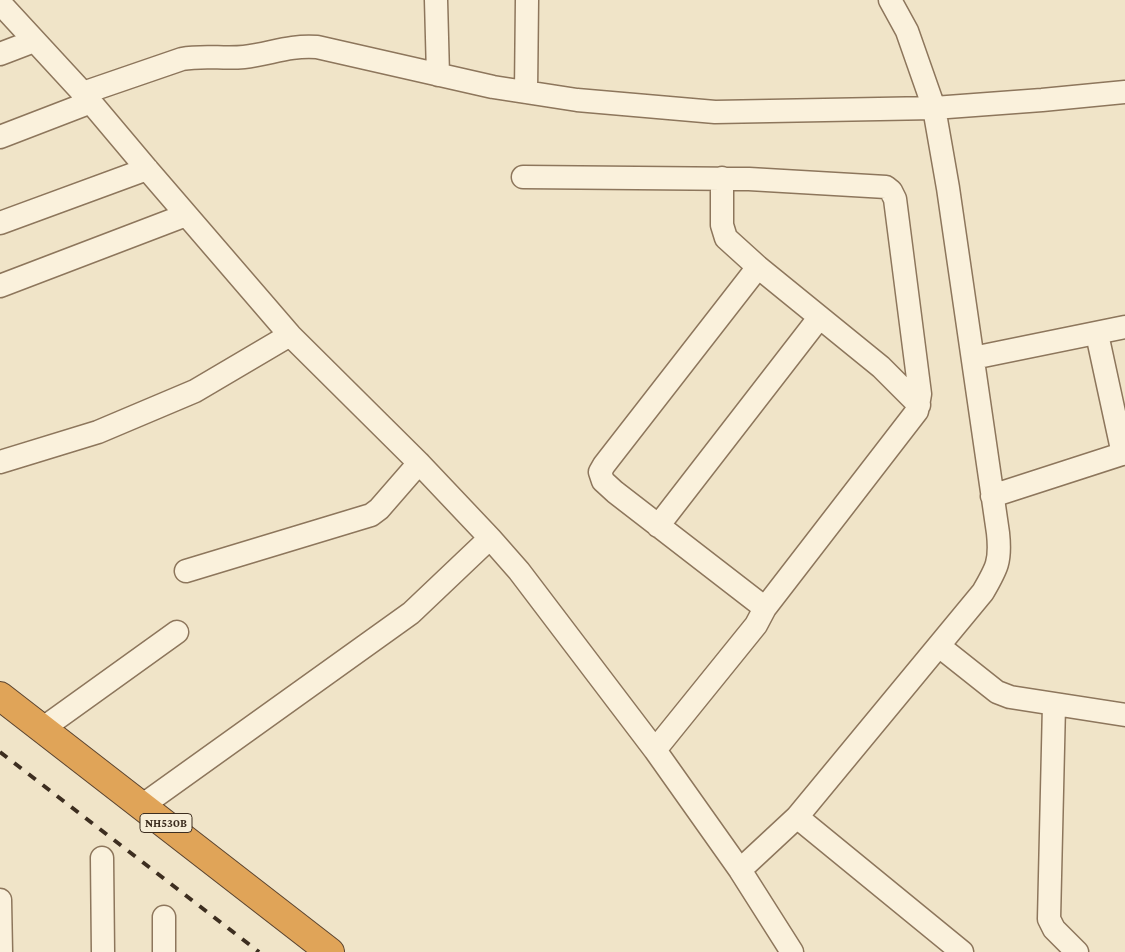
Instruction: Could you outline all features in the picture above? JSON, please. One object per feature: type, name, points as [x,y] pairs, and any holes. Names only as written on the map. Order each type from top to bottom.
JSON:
[{"type":"highway","name":"NH530B","points":[[0,696],[330,952]]},
{"type":"street","points":[[436,0],[438,75]]},
{"type":"street","points":[[526,92],[527,0]]},
{"type":"street","points":[[740,870],[796,817],[939,646],[983,592],[998,563],[1000,552],[973,358],[934,108],[907,31],[890,0]]},
{"type":"street","points":[[0,2],[87,98],[290,335],[419,463],[490,538],[519,572],[655,750],[740,870],[792,952]]},
{"type":"street","points":[[0,54],[34,41]]},
{"type":"street","points":[[0,137],[87,98],[188,58],[245,56],[300,46],[317,47],[438,75],[526,92],[577,100],[715,112],[934,108],[1125,92]]},
{"type":"street","points":[[0,223],[147,169]]},
{"type":"street","points":[[522,178],[722,178],[886,187],[891,191],[895,199],[918,384],[919,405],[917,411],[765,608],[756,625],[655,750]]},
{"type":"street","points":[[722,178],[722,225],[726,238],[819,318],[881,367],[919,405]]},
{"type":"street","points":[[0,286],[186,215]]},
{"type":"street","points":[[758,267],[600,472],[603,481],[615,492],[765,608]]},
{"type":"street","points":[[658,526],[819,318]]},
{"type":"street","points":[[973,358],[1125,327]]},
{"type":"street","points":[[992,496],[1124,453],[1097,334]]},
{"type":"street","points":[[0,462],[98,432],[195,391],[290,335]]},
{"type":"street","points":[[186,571],[371,516],[419,463]]},
{"type":"street","points":[[142,805],[411,613],[490,538]]},
{"type":"street","points":[[42,728],[177,632]]},
{"type":"street","points":[[939,646],[997,692],[1010,697],[1125,715]]},
{"type":"street","points":[[1054,705],[1049,919],[1054,929],[1076,952]]},
{"type":"street","points":[[796,817],[962,952]]},
{"type":"street","points":[[102,858],[102,952]]},
{"type":"street","points":[[0,900],[1,952]]},
{"type":"street","points":[[164,917],[164,952]]},
{"type":"railway","points":[[0,752],[259,952]]}]
